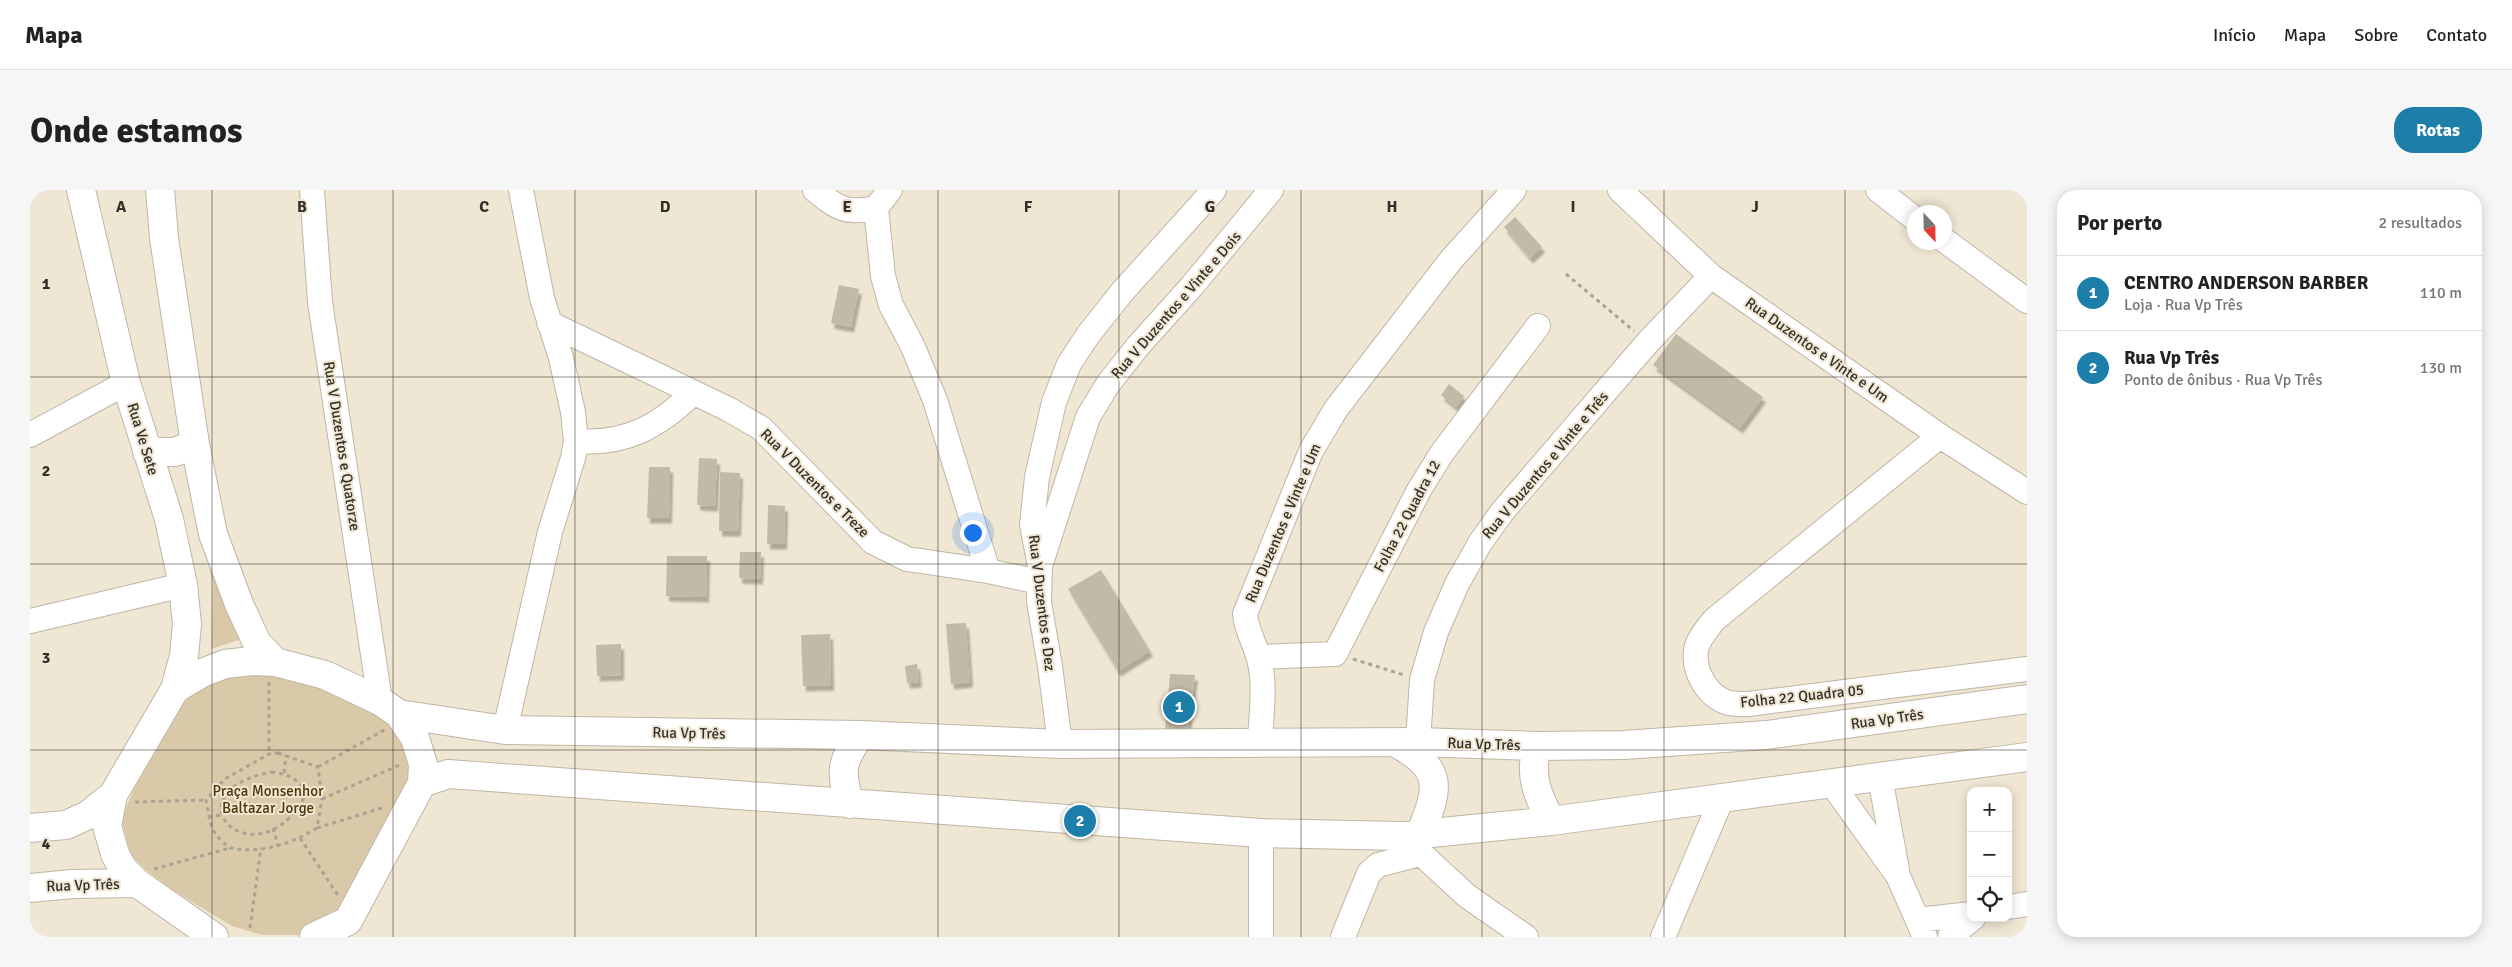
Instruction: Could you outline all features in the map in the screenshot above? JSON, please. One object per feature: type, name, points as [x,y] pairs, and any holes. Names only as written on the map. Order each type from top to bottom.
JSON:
[{"type":"main road","name":"Rua Ve Sete","points":[[81,190],[126,383],[169,519],[183,585],[187,624],[184,656],[174,689],[129,800]]},
{"type":"main road","points":[[160,190],[164,238],[196,444],[213,534],[239,604],[257,643],[272,668]]},
{"type":"main road","points":[[147,452],[175,452],[196,444]]},
{"type":"main road","points":[[174,689],[202,673],[225,664],[252,661],[272,668],[325,675],[389,714],[415,738],[423,764],[413,773],[344,919],[314,937]]},
{"type":"main road","name":"Rua Vp Três","points":[[389,714],[506,730],[860,735],[1060,744],[1407,742],[1537,746],[1624,745],[1767,735],[2027,699]]},
{"type":"main road","points":[[849,804],[842,772],[845,761],[860,735]]},
{"type":"main road","points":[[1407,742],[1425,763],[1431,773],[1435,788],[1432,805],[1414,842]]},
{"type":"main road","points":[[1537,746],[1533,759],[1533,780],[1538,798],[1551,821]]},
{"type":"main road","points":[[413,773],[1261,833],[1414,842],[1551,821],[2027,757]]},
{"type":"main road","points":[[30,828],[66,825],[88,814],[129,800]]},
{"type":"main road","points":[[129,800],[106,826],[115,854],[123,869],[150,872],[214,937]]},
{"type":"main road","name":"Rua Vp Três","points":[[30,888],[72,884],[150,872]]},
{"type":"street","name":"Rua V Duzentos e Quatorze","points":[[312,190],[320,302],[389,714]]},
{"type":"street","points":[[506,730],[550,532],[573,458],[576,441],[573,412],[561,358],[542,298],[521,190]]},
{"type":"street","points":[[815,190],[831,203],[854,212],[883,199],[883,276],[891,306],[913,346],[935,400],[988,571]]},
{"type":"street","name":"Rua V Duzentos e Dez","points":[[1060,744],[1050,666],[1039,602],[1039,574],[1032,525],[1038,477],[1054,402],[1070,364],[1088,335],[1123,291],[1214,190]]},
{"type":"street","name":"Rua V Duzentos e Vinte e Dois","points":[[1039,574],[1088,417],[1108,384],[1138,346],[1192,286],[1260,206],[1271,190]]},
{"type":"street","name":"Rua Duzentos e Vinte e Um","points":[[1260,742],[1263,679],[1259,657],[1246,626],[1244,614],[1311,451],[1336,409],[1387,342],[1451,260],[1514,190]]},
{"type":"street","name":"Rua Duzentos e Vinte e Um","points":[[1620,190],[1711,276],[1940,436],[2027,492]]},
{"type":"street","points":[[1878,190],[1907,213]]},
{"type":"street","points":[[1952,246],[2027,301]]},
{"type":"street","name":"Rua V Duzentos e Vinte e Três","points":[[1407,742],[1436,632],[1456,584],[1480,543],[1502,512],[1648,342],[1711,276]]},
{"type":"street","name":"Rua V Duzentos e Treze","points":[[549,323],[728,409],[761,428],[873,542],[908,559],[988,571],[1039,574]]},
{"type":"street","name":"Folha 22 Quadra 12","points":[[1335,654],[1419,490],[1442,453],[1538,326]]},
{"type":"street","points":[[30,435],[126,383]]},
{"type":"street","points":[[576,441],[601,443],[628,436],[658,422],[692,393]]},
{"type":"street","name":"Folha 22 Quadra 05","points":[[1940,436],[1714,620],[1702,636],[1696,650],[1697,666],[1703,682],[1714,695],[1729,703],[1748,704],[2027,668]]},
{"type":"street","points":[[30,622],[183,585]]},
{"type":"street","points":[[1259,657],[1335,654]]},
{"type":"street","points":[[1880,777],[1898,876]]},
{"type":"street","points":[[1832,784],[1898,876],[1922,929],[1967,915]]},
{"type":"street","points":[[1663,937],[1722,798]]},
{"type":"street","points":[[1260,937],[1261,833]]},
{"type":"street","points":[[1343,937],[1369,873],[1414,842],[1467,896],[1526,937]]},
{"type":"street","points":[[2012,906],[2027,904]]},
{"type":"street","points":[[1950,937],[1968,922]]},
{"type":"path","points":[[1566,274],[1648,342]]},
{"type":"path","points":[[1335,654],[1422,680]]},
{"type":"path","points":[[269,754],[272,668]]},
{"type":"path","points":[[318,767],[389,714]]},
{"type":"path","points":[[230,848],[212,832],[206,800],[224,779],[269,754],[286,755],[318,767]]},
{"type":"path","points":[[284,773],[286,755]]},
{"type":"path","points":[[317,828],[322,799],[318,767]]},
{"type":"path","points":[[271,772],[284,773],[297,779],[305,790],[300,807],[283,825],[264,832],[246,833],[230,828],[222,819],[220,810],[225,798],[239,781],[271,772]]},
{"type":"path","points":[[322,799],[413,773]]},
{"type":"path","points":[[305,790],[322,788]]},
{"type":"path","points":[[129,800],[206,800]]},
{"type":"path","points":[[150,872],[230,848],[278,846],[300,838],[317,828],[387,806]]},
{"type":"path","points":[[208,817],[221,815]]},
{"type":"path","points":[[273,828],[278,846]]},
{"type":"path","points":[[300,838],[344,919]]},
{"type":"path","points":[[250,928],[261,848]]},
{"type":"path","points":[[244,926],[256,929]]},
{"type":"green space","points":[[209,567],[214,572],[242,639],[211,649],[213,584]]},
{"type":"green space","name":"Praça Monsenhor Baltazar Jorge","points":[[245,667],[301,678],[404,725],[418,763],[353,904],[322,926],[300,935],[262,935],[232,926],[174,891],[146,870],[134,858],[129,848],[122,822],[125,810],[143,768],[179,707],[205,684]]},
{"type":"building","points":[[1515,217],[1542,247],[1530,258],[1504,227]]},
{"type":"building","points":[[839,285],[859,289],[851,327],[831,323]]},
{"type":"building","points":[[1676,334],[1763,397],[1740,428],[1653,365]]},
{"type":"building","points":[[1449,384],[1464,396],[1456,407],[1441,395]]},
{"type":"building","points":[[699,458],[717,459],[715,506],[697,505]]},
{"type":"building","points":[[649,467],[670,467],[669,518],[647,518]]},
{"type":"building","points":[[720,472],[740,473],[738,531],[719,531]]},
{"type":"building","points":[[768,505],[785,506],[784,544],[767,544]]},
{"type":"building","points":[[740,552],[761,552],[760,579],[739,578]]},
{"type":"building","points":[[667,556],[707,556],[706,597],[666,596]]},
{"type":"building","points":[[1101,570],[1150,651],[1118,671],[1068,589]]},
{"type":"building","points":[[966,623],[970,682],[951,684],[946,624]]},
{"type":"building","points":[[830,634],[831,685],[803,686],[801,635]]},
{"type":"building","points":[[621,644],[621,675],[597,676],[596,645]]},
{"type":"building","points":[[917,664],[919,682],[907,683],[905,666]]},
{"type":"building","points":[[1170,674],[1195,675],[1188,727],[1165,731]]},
{"type":"place","name":"CENTRO ANDERSON BARBER","points":[[1179,707]]},
{"type":"place","name":"Rua Vp Três","points":[[1080,821]]}]
